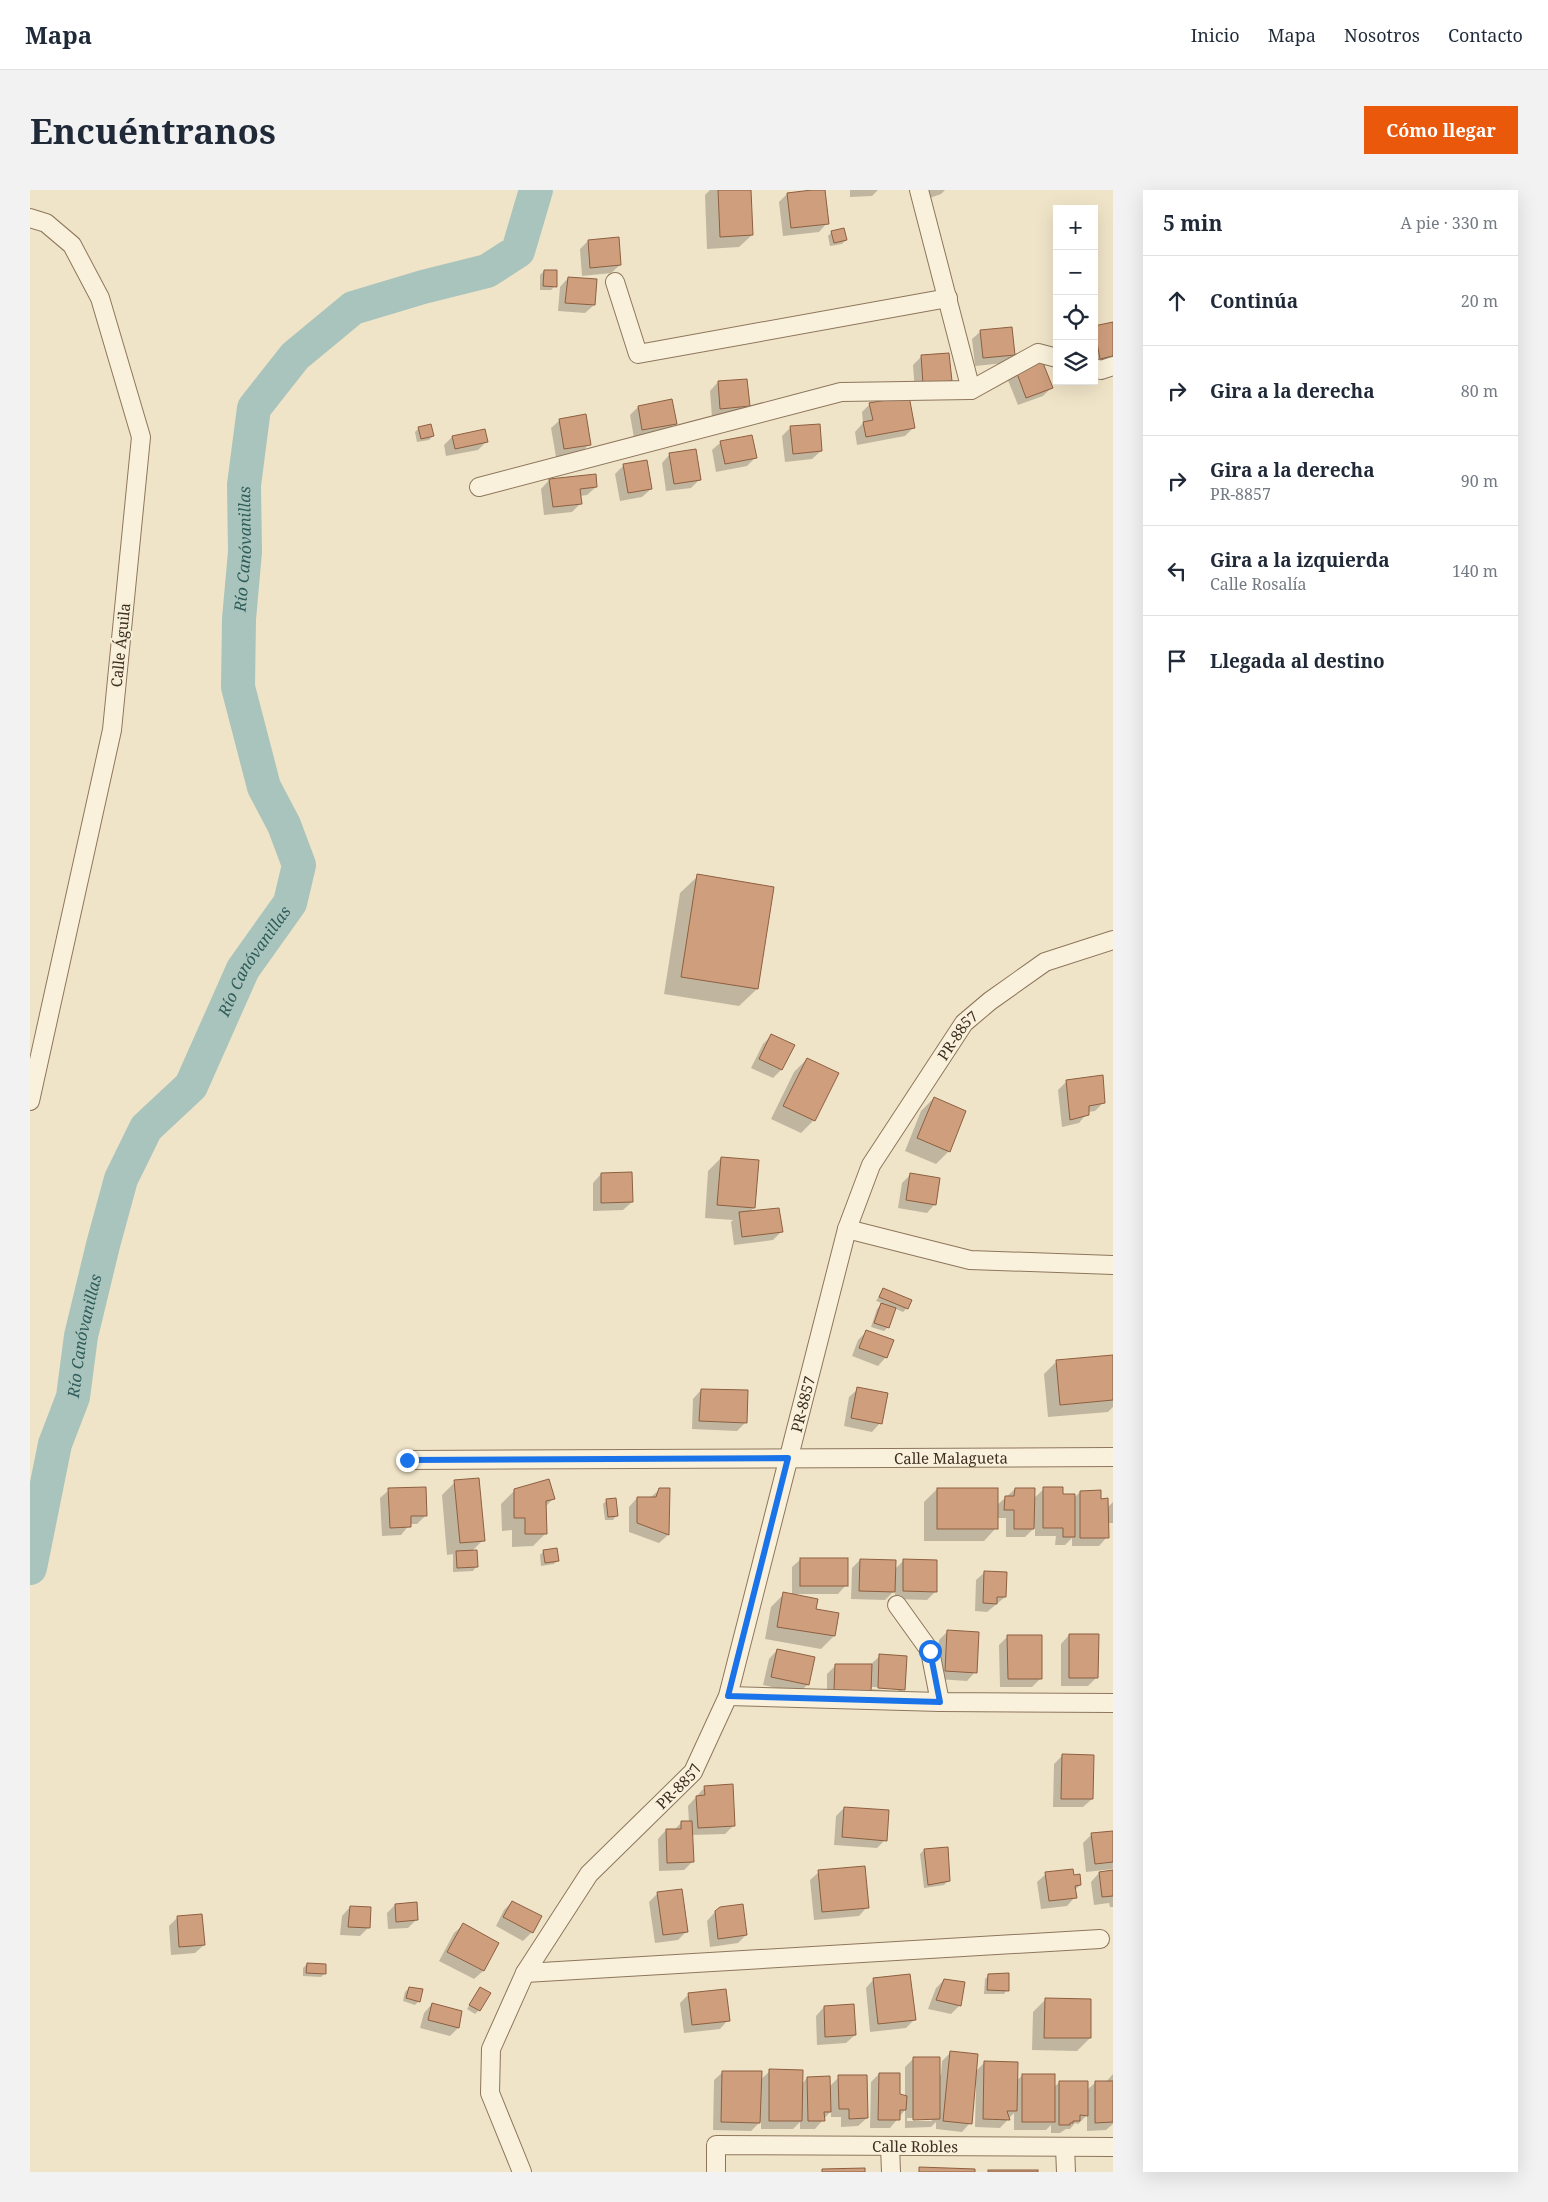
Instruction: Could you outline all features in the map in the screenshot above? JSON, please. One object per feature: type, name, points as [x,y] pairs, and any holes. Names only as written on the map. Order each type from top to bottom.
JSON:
[{"type":"street","points":[[919,190],[971,390]]},
{"type":"street","name":"Calle Águila","points":[[30,218],[46,223],[72,246],[100,298],[140,437],[112,730],[30,1101]]},
{"type":"street","points":[[615,282],[638,354],[948,298]]},
{"type":"street","points":[[479,487],[841,392],[971,390],[1038,353],[1053,357]]},
{"type":"street","points":[[1098,369],[1113,366]]},
{"type":"street","name":"PR-8857","points":[[522,2172],[490,2093],[491,2048],[525,1974],[589,1874],[693,1772],[728,1696],[847,1229],[870,1165],[964,1023],[990,1001],[1045,962],[1113,940]]},
{"type":"street","points":[[847,1229],[970,1260],[1113,1264]]},
{"type":"street","name":"Calle Malagueta","points":[[407,1460],[1113,1457]]},
{"type":"street","points":[[896,1605],[930,1651],[940,1702]]},
{"type":"street","points":[[728,1696],[940,1702],[1113,1704]]},
{"type":"street","points":[[525,1974],[1100,1939]]},
{"type":"street","name":"Calle Robles","points":[[716,2172],[716,2145],[1113,2147]]},
{"type":"street","points":[[890,2146],[891,2172]]},
{"type":"street","points":[[1065,2147],[1066,2172]]},
{"type":"building","points":[[718,190],[751,190],[753,235],[720,237]]},
{"type":"building","points":[[825,190],[829,224],[791,228],[787,193]]},
{"type":"building","points":[[844,228],[847,240],[834,243],[831,231]]},
{"type":"building","points":[[619,237],[621,265],[590,268],[588,240]]},
{"type":"building","points":[[544,270],[557,270],[557,287],[543,286]]},
{"type":"building","points":[[568,277],[597,279],[595,305],[565,303]]},
{"type":"building","points":[[1113,322],[1113,356],[1100,359],[1098,325]]},
{"type":"building","points":[[1012,327],[1015,355],[983,358],[980,330]]},
{"type":"building","points":[[949,353],[952,381],[923,384],[921,355]]},
{"type":"building","points":[[1041,358],[1053,388],[1026,398],[1015,368]]},
{"type":"building","points":[[747,379],[750,406],[720,409],[718,381]]},
{"type":"building","points":[[909,396],[915,428],[866,437],[863,422],[873,420],[869,403]]},
{"type":"building","points":[[672,399],[677,424],[642,430],[638,406]]},
{"type":"building","points":[[586,414],[591,445],[564,449],[559,419]]},
{"type":"building","points":[[431,424],[434,436],[421,439],[418,427]]},
{"type":"building","points":[[820,424],[822,451],[793,454],[790,426]]},
{"type":"building","points":[[485,429],[488,442],[455,449],[452,436]]},
{"type":"building","points":[[752,435],[757,458],[725,464],[720,441]]},
{"type":"building","points":[[696,449],[701,480],[674,484],[669,453]]},
{"type":"building","points":[[647,460],[652,489],[628,493],[623,464]]},
{"type":"building","points":[[596,474],[597,487],[580,489],[582,504],[553,507],[549,479]]},
{"type":"building","points":[[697,874],[774,887],[758,989],[681,977]]},
{"type":"building","points":[[771,1034],[795,1045],[782,1070],[759,1059]]},
{"type":"building","points":[[807,1058],[839,1073],[815,1121],[783,1106]]},
{"type":"building","points":[[1103,1075],[1105,1103],[1089,1106],[1089,1115],[1070,1120],[1066,1080]]},
{"type":"building","points":[[934,1097],[966,1111],[950,1152],[917,1138]]},
{"type":"building","points":[[721,1157],[759,1160],[755,1208],[717,1205]]},
{"type":"building","points":[[632,1172],[633,1202],[601,1203],[601,1173]]},
{"type":"building","points":[[910,1173],[940,1178],[936,1205],[906,1200]]},
{"type":"building","points":[[779,1208],[783,1232],[742,1237],[739,1212]]},
{"type":"building","points":[[883,1288],[912,1300],[908,1309],[879,1297]]},
{"type":"building","points":[[881,1303],[896,1308],[889,1328],[874,1323]]},
{"type":"building","points":[[866,1330],[894,1340],[887,1358],[859,1348]]},
{"type":"building","points":[[1113,1355],[1113,1400],[1060,1405],[1056,1360]]},
{"type":"building","points":[[857,1387],[888,1393],[882,1424],[851,1418]]},
{"type":"building","points":[[701,1389],[748,1390],[747,1423],[699,1421]]},
{"type":"building","points":[[479,1478],[485,1541],[460,1543],[454,1480]]},
{"type":"building","points":[[549,1479],[555,1499],[546,1501],[547,1534],[525,1534],[525,1518],[514,1518],[514,1489]]},
{"type":"building","points":[[426,1487],[427,1516],[411,1516],[411,1527],[390,1528],[388,1488]]},
{"type":"building","points":[[1043,1487],[1063,1487],[1063,1494],[1075,1494],[1075,1537],[1063,1537],[1063,1528],[1043,1528]]},
{"type":"building","points":[[659,1488],[670,1488],[669,1535],[637,1523],[637,1497],[656,1497]]},
{"type":"building","points":[[937,1488],[998,1488],[998,1529],[937,1529]]},
{"type":"building","points":[[1015,1488],[1035,1488],[1034,1529],[1014,1529],[1014,1510],[1004,1510],[1005,1496],[1014,1496]]},
{"type":"building","points":[[1101,1490],[1101,1499],[1108,1498],[1109,1538],[1080,1538],[1080,1491]]},
{"type":"building","points":[[616,1498],[618,1516],[608,1517],[606,1499]]},
{"type":"building","points":[[557,1548],[559,1561],[545,1563],[543,1550]]},
{"type":"building","points":[[477,1550],[478,1567],[457,1568],[456,1551]]},
{"type":"building","points":[[800,1558],[848,1558],[848,1586],[800,1586]]},
{"type":"building","points":[[860,1559],[896,1560],[895,1592],[859,1591]]},
{"type":"building","points":[[903,1559],[937,1560],[937,1592],[903,1591]]},
{"type":"building","points":[[984,1571],[1007,1572],[1006,1597],[997,1597],[997,1604],[983,1603]]},
{"type":"building","points":[[783,1592],[818,1599],[816,1609],[839,1613],[835,1636],[777,1627]]},
{"type":"building","points":[[947,1630],[979,1632],[977,1673],[945,1671]]},
{"type":"building","points":[[1069,1634],[1099,1634],[1098,1678],[1069,1678]]},
{"type":"building","points":[[1007,1635],[1042,1635],[1042,1679],[1008,1679]]},
{"type":"building","points":[[777,1649],[815,1657],[809,1685],[771,1677]]},
{"type":"building","points":[[879,1654],[907,1656],[905,1690],[878,1688]]},
{"type":"building","points":[[835,1664],[872,1664],[871,1691],[834,1690]]},
{"type":"building","points":[[1062,1754],[1094,1755],[1093,1799],[1061,1799]]},
{"type":"building","points":[[733,1784],[735,1826],[698,1828],[696,1796],[705,1795],[704,1786]]},
{"type":"building","points":[[844,1807],[889,1810],[887,1841],[842,1837]]},
{"type":"building","points":[[681,1821],[692,1821],[694,1862],[667,1863],[666,1829],[681,1829]]},
{"type":"building","points":[[1113,1831],[1113,1862],[1095,1864],[1091,1833]]},
{"type":"building","points":[[948,1847],[950,1881],[928,1885],[924,1849]]},
{"type":"building","points":[[865,1866],[869,1908],[822,1912],[818,1870]]},
{"type":"building","points":[[1073,1869],[1074,1875],[1080,1874],[1081,1885],[1075,1886],[1077,1898],[1049,1901],[1045,1872]]},
{"type":"building","points":[[1113,1870],[1113,1896],[1102,1897],[1099,1872]]},
{"type":"building","points":[[682,1889],[688,1932],[663,1935],[657,1892]]},
{"type":"building","points":[[512,1901],[542,1916],[533,1933],[503,1917]]},
{"type":"building","points":[[417,1902],[418,1920],[396,1922],[395,1904]]},
{"type":"building","points":[[743,1904],[747,1935],[718,1939],[715,1911],[720,1907]]},
{"type":"building","points":[[350,1906],[371,1907],[370,1928],[348,1927]]},
{"type":"building","points":[[202,1914],[205,1945],[179,1947],[177,1916]]},
{"type":"building","points":[[463,1923],[499,1943],[484,1971],[447,1952]]},
{"type":"building","points":[[307,1963],[326,1964],[326,1974],[306,1973]]},
{"type":"building","points":[[1009,1973],[1009,1991],[987,1990],[988,1974]]},
{"type":"building","points":[[910,1974],[916,2020],[878,2024],[873,1978]]},
{"type":"building","points":[[944,1979],[965,1982],[961,2006],[936,2000]]},
{"type":"building","points":[[409,1987],[423,1989],[420,2002],[406,1998]]},
{"type":"building","points":[[480,1987],[491,1993],[480,2011],[469,2005]]},
{"type":"building","points":[[726,1989],[730,2021],[692,2025],[688,1993]]},
{"type":"building","points":[[1045,1998],[1091,1999],[1091,2038],[1044,2038]]},
{"type":"building","points":[[432,2003],[462,2011],[459,2028],[428,2020]]},
{"type":"building","points":[[854,2004],[856,2035],[825,2037],[824,2006]]},
{"type":"building","points":[[950,2051],[978,2054],[972,2124],[943,2121]]},
{"type":"building","points":[[913,2057],[940,2057],[940,2119],[913,2120]]},
{"type":"building","points":[[984,2061],[1018,2062],[1017,2111],[1007,2111],[1010,2120],[983,2119]]},
{"type":"building","points":[[769,2069],[803,2070],[802,2121],[769,2121]]},
{"type":"building","points":[[722,2071],[762,2071],[760,2123],[721,2122]]},
{"type":"building","points":[[879,2073],[900,2073],[900,2094],[907,2096],[906,2110],[900,2110],[900,2120],[878,2120]]},
{"type":"building","points":[[1022,2074],[1055,2074],[1055,2122],[1022,2122]]},
{"type":"building","points":[[838,2075],[867,2075],[868,2118],[849,2119],[849,2109],[839,2109]]},
{"type":"building","points":[[830,2076],[831,2112],[824,2112],[825,2121],[808,2121],[807,2077]]},
{"type":"building","points":[[1059,2081],[1088,2081],[1088,2116],[1080,2115],[1080,2121],[1073,2121],[1070,2125],[1059,2125]]},
{"type":"building","points":[[1095,2081],[1113,2081],[1113,2122],[1095,2123]]},
{"type":"building","points":[[919,2167],[975,2169],[975,2172],[919,2172]]},
{"type":"building","points":[[865,2168],[865,2172],[822,2172],[822,2169]]},
{"type":"building","points":[[988,2170],[1038,2170],[1038,2172],[988,2172]]},
{"type":"waterway","name":"Río Canóvanillas","points":[[30,1568],[55,1444],[73,1397],[81,1336],[121,1179],[146,1128],[191,1086],[243,969],[290,903],[299,865],[284,825],[264,787],[238,687],[239,619],[245,552],[244,485],[254,408],[295,356],[353,308],[423,287],[487,271],[518,251],[536,190]]},
{"type":"route","points":[[407,1460],[788,1458],[728,1696],[940,1702],[930,1651]]}]
